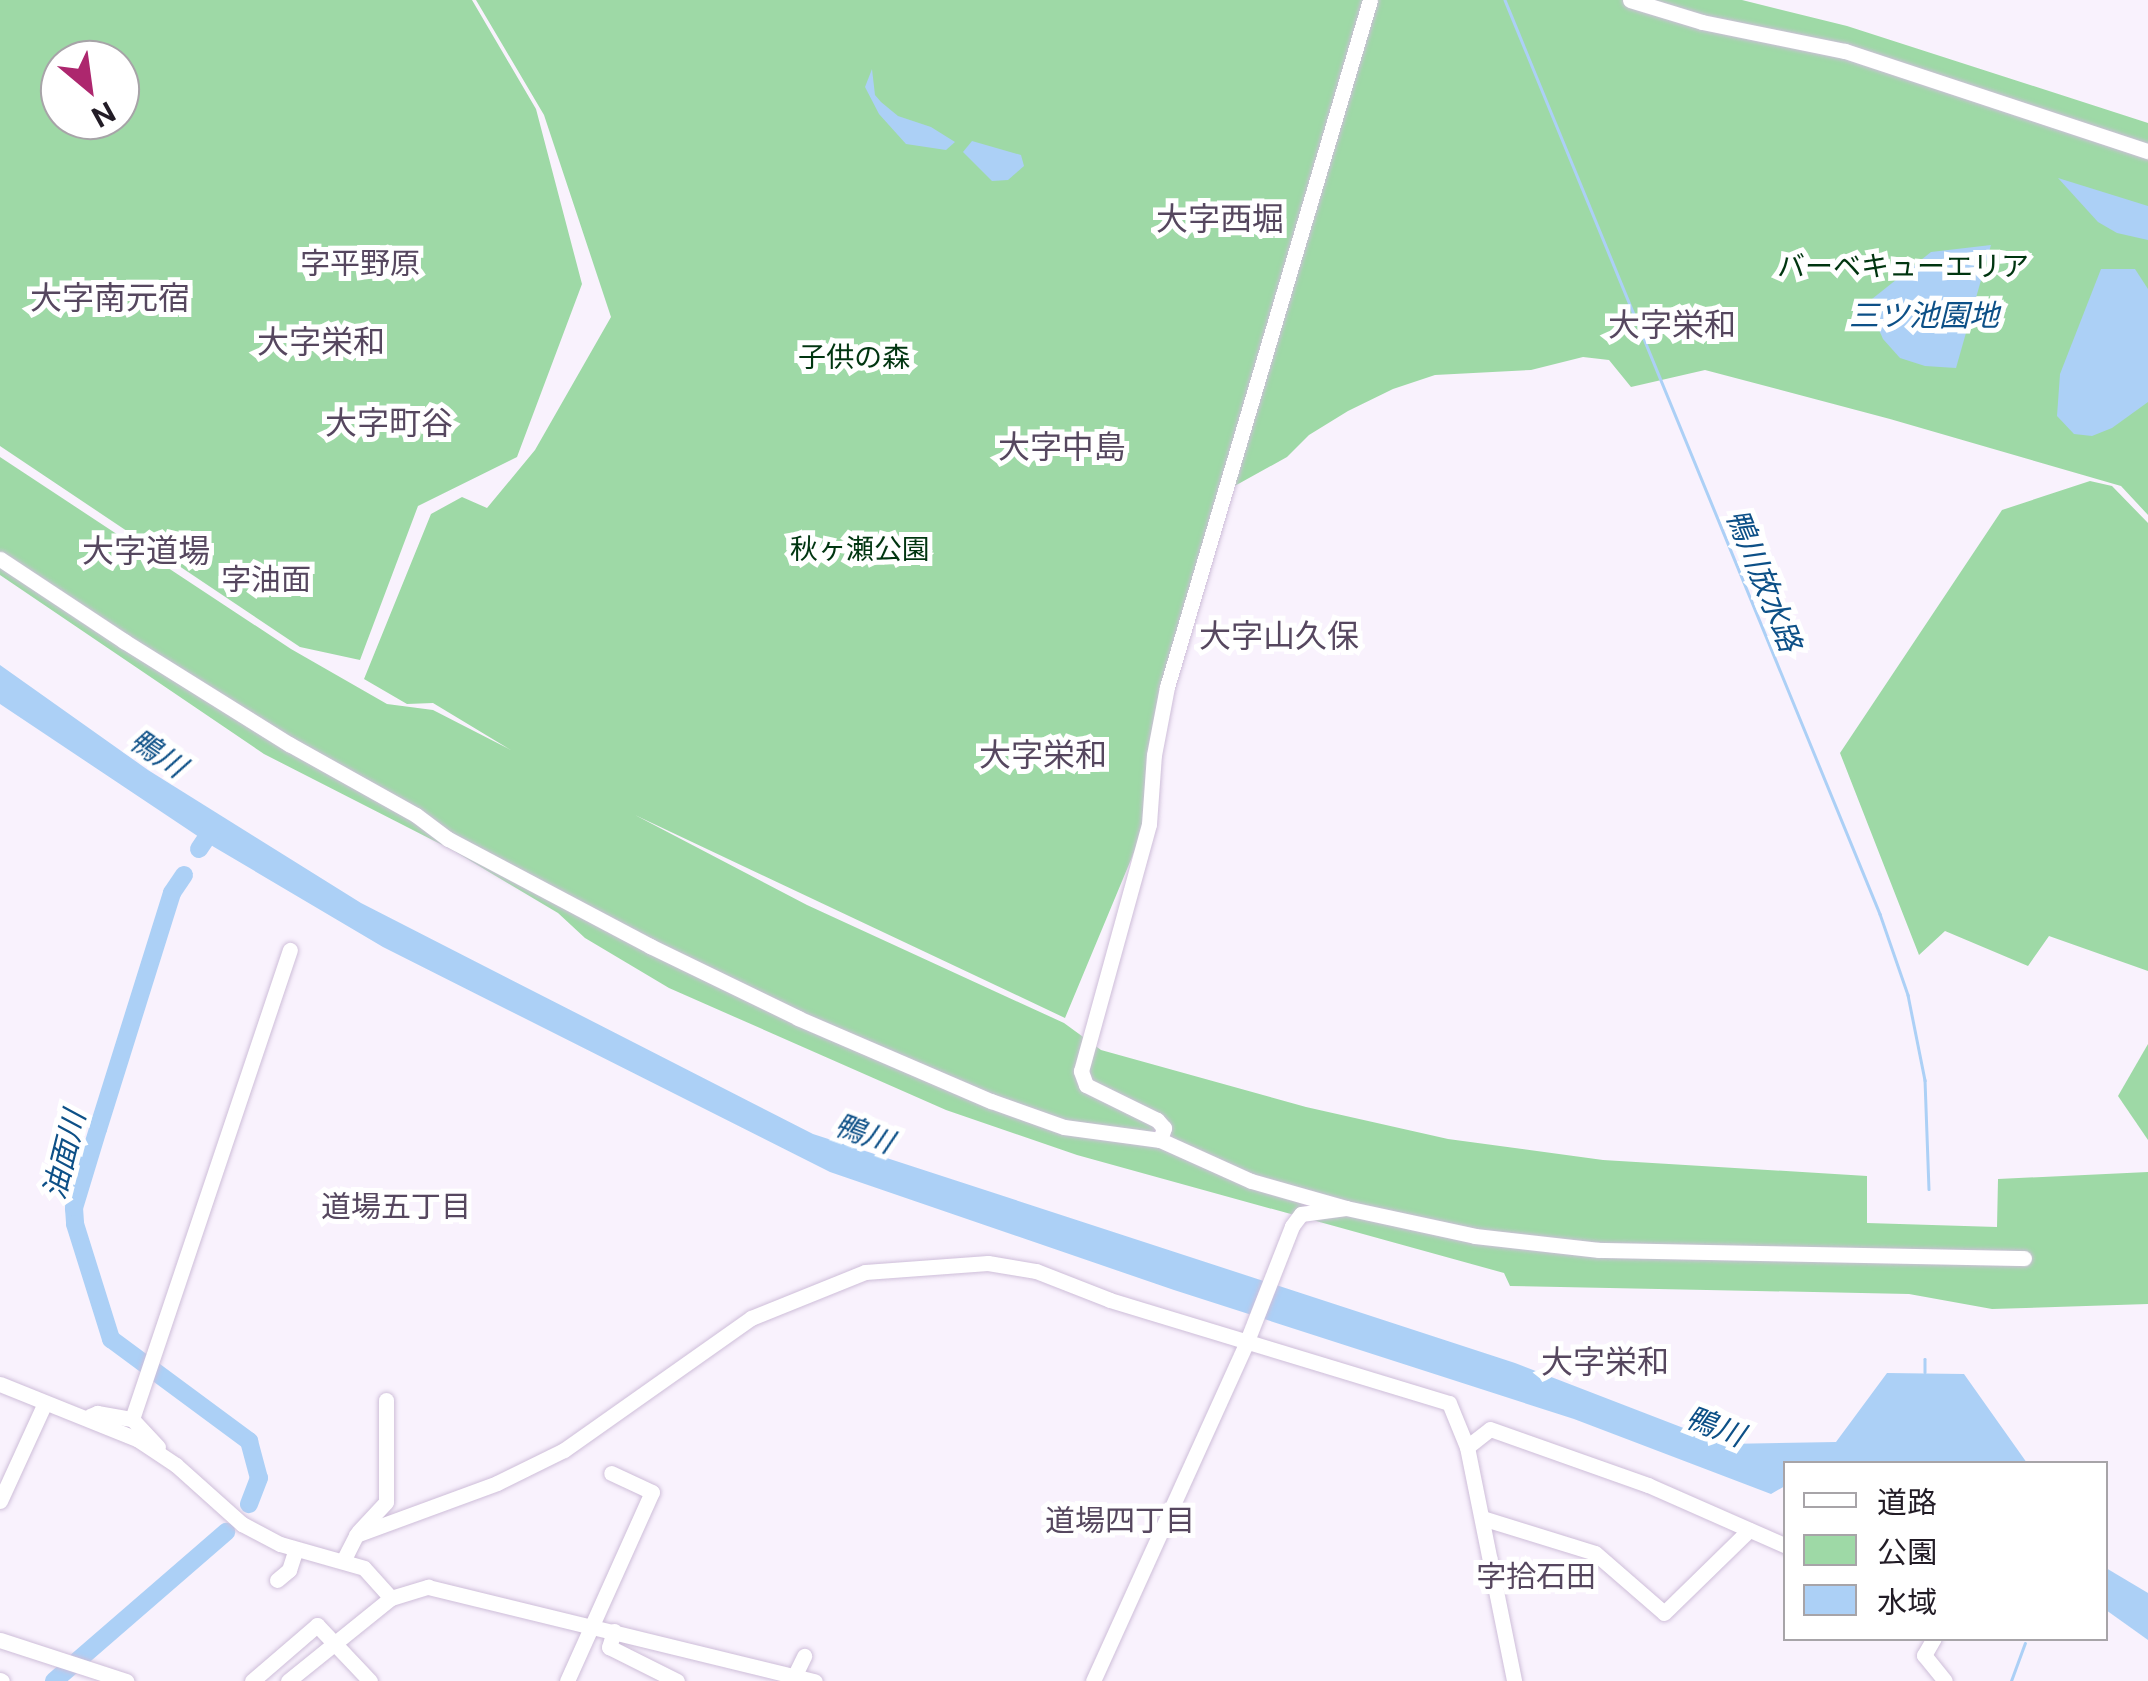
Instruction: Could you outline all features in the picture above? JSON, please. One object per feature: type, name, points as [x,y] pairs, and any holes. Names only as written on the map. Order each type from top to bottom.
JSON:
[{"type":"street","points":[[1160,1140],[1164,1128],[1158,1120],[1082,1080],[1082,1063],[1149,824],[1154,754],[1168,687],[1370,0]]},
{"type":"street","points":[[1630,0],[1733,30],[1845,50],[2148,152]]},
{"type":"street","points":[[0,559],[124,641],[289,744],[416,815],[448,839],[650,946],[798,1018],[991,1101],[1064,1126],[1160,1140],[1264,1186],[1346,1208],[1491,1238],[1600,1250],[2024,1258]]},
{"type":"street","points":[[132,1419],[290,950]]},
{"type":"street","points":[[1102,1674],[1248,1339],[1276,1264],[1301,1214],[1346,1208]]},
{"type":"street","points":[[356,1535],[498,1483],[564,1450],[672,1376],[730,1329],[865,1272],[988,1263],[1035,1270],[1110,1300],[1449,1403],[1467,1447],[1514,1681]]},
{"type":"street","points":[[0,1384],[44,1406],[86,1418],[161,1454]]},
{"type":"street","points":[[342,1561],[356,1535],[386,1502],[386,1400]]},
{"type":"street","points":[[0,1501],[44,1406]]},
{"type":"street","points":[[86,1418],[96,1413],[132,1419],[161,1454],[242,1524],[296,1549],[371,1572],[391,1598]]},
{"type":"street","points":[[1467,1447],[1490,1429],[1621,1474],[1783,1545]]},
{"type":"street","points":[[566,1681],[652,1492],[612,1472]]},
{"type":"street","points":[[1482,1518],[1595,1553],[1664,1614],[1748,1530]]},
{"type":"street","points":[[277,1580],[289,1570],[296,1549]]},
{"type":"street","points":[[288,1681],[391,1598],[442,1587],[815,1681]]},
{"type":"street","points":[[252,1681],[317,1625],[336,1640],[370,1681]]},
{"type":"street","points":[[614,1631],[609,1647],[677,1681]]},
{"type":"street","points":[[0,1640],[126,1681]]},
{"type":"street","points":[[1932,1641],[1924,1655],[1945,1681]]},
{"type":"street","points":[[793,1678],[804,1656]]},
{"type":"green space","points":[[0,0],[472,0],[536,109],[582,284],[517,457],[418,506],[360,660],[300,647],[0,446]]},
{"type":"green space","name":"秋ヶ瀬公園","points":[[476,0],[1742,0],[1847,26],[2148,123],[2148,515],[2121,486],[1890,419],[1705,370],[1631,387],[1609,360],[1583,357],[1531,370],[1435,375],[1393,389],[1348,411],[1309,435],[1287,457],[1222,493],[1179,639],[1145,826],[1065,1018],[635,815],[807,905],[1064,1023],[1101,1050],[1306,1107],[1448,1139],[1603,1160],[1867,1176],[1867,1223],[1997,1227],[1998,1179],[2148,1172],[2148,1304],[1992,1309],[1909,1294],[1510,1286],[1504,1273],[1077,1155],[946,1110],[669,988],[585,938],[558,913],[454,851],[264,754],[0,575],[0,457],[291,649],[387,704],[433,710],[511,750],[433,703],[407,704],[364,679],[431,514],[462,497],[487,508],[535,450],[611,317],[544,115]]},
{"type":"green space","points":[[2090,481],[2112,486],[2148,523],[2148,971],[2049,936],[2028,966],[1945,931],[1919,955],[1840,753],[2002,510]]},
{"type":"green space","points":[[2148,1044],[2148,1140],[2118,1096]]},
{"type":"water","points":[[872,69],[875,95],[881,102],[898,116],[931,127],[955,142],[946,150],[906,144],[879,114],[865,87]]},
{"type":"water","points":[[972,141],[1021,155],[1024,166],[1008,180],[992,181],[963,152]]},
{"type":"water","points":[[2058,178],[2148,206],[2148,240],[2117,233],[2098,222]]},
{"type":"water","name":"三ツ池園地","points":[[1991,245],[1956,368],[1925,366],[1900,358],[1883,339],[1867,303],[1931,252]]},
{"type":"water","name":"三ツ池園地","points":[[2101,269],[2135,269],[2148,289],[2148,402],[2112,428],[2092,436],[2074,434],[2057,416],[2060,374]]},
{"type":"water","points":[[0,665],[148,770],[361,903],[813,1134],[1515,1363],[1725,1444],[1836,1442],[1887,1373],[1964,1374],[2026,1461],[1783,1461],[1783,1487],[1771,1494],[1574,1419],[1174,1290],[830,1172],[383,947],[214,847],[0,704]]},
{"type":"water","points":[[2108,1569],[2148,1593],[2148,1640],[2108,1611]]},
{"type":"waterway","name":"鴨川放水路","points":[[1505,0],[1880,914],[1908,995],[1925,1080],[1929,1189]]},
{"type":"waterway","name":"油面川","points":[[199,849],[214,827]]},
{"type":"waterway","name":"油面川","points":[[184,875],[172,893],[98,1129],[74,1208],[75,1224],[111,1339],[249,1441],[259,1478],[249,1504]]},
{"type":"waterway","name":"鴨川放水路","points":[[1925,1359],[1925,1372]]},
{"type":"waterway","name":"油面川","points":[[54,1681],[226,1532]]},
{"type":"waterway","points":[[2011,1681],[2025,1643]]},
{"type":"district","name":"大字西堀","points":[[1220,219]]},
{"type":"district","name":"字平野原","points":[[360,263]]},
{"type":"district","name":"大字南元宿","points":[[110,298]]},
{"type":"district","name":"大字栄和","points":[[1672,325]]},
{"type":"district","name":"大字栄和","points":[[321,342]]},
{"type":"district","name":"大字町谷","points":[[389,423]]},
{"type":"district","name":"大字中島","points":[[1062,447]]},
{"type":"district","name":"大字道場","points":[[146,551]]},
{"type":"district","name":"字油面","points":[[266,579]]},
{"type":"district","name":"大字山久保","points":[[1279,636]]},
{"type":"district","name":"大字栄和","points":[[1043,755]]},
{"type":"district","name":"道場五丁目","points":[[396,1206]]},
{"type":"district","name":"大字栄和","points":[[1605,1362]]},
{"type":"district","name":"道場四丁目","points":[[1120,1520]]},
{"type":"district","name":"字拾石田","points":[[1536,1576]]},
{"type":"park label","name":"バーベキューエリア","points":[[1903,266]]},
{"type":"park label","name":"子供の森","points":[[854,357]]},
{"type":"water label","name":"鴨川","points":[[158,753]]},
{"type":"water label","name":"鴨川","points":[[864,1133]]},
{"type":"water label","name":"鴨川","points":[[1715,1426]]}]
